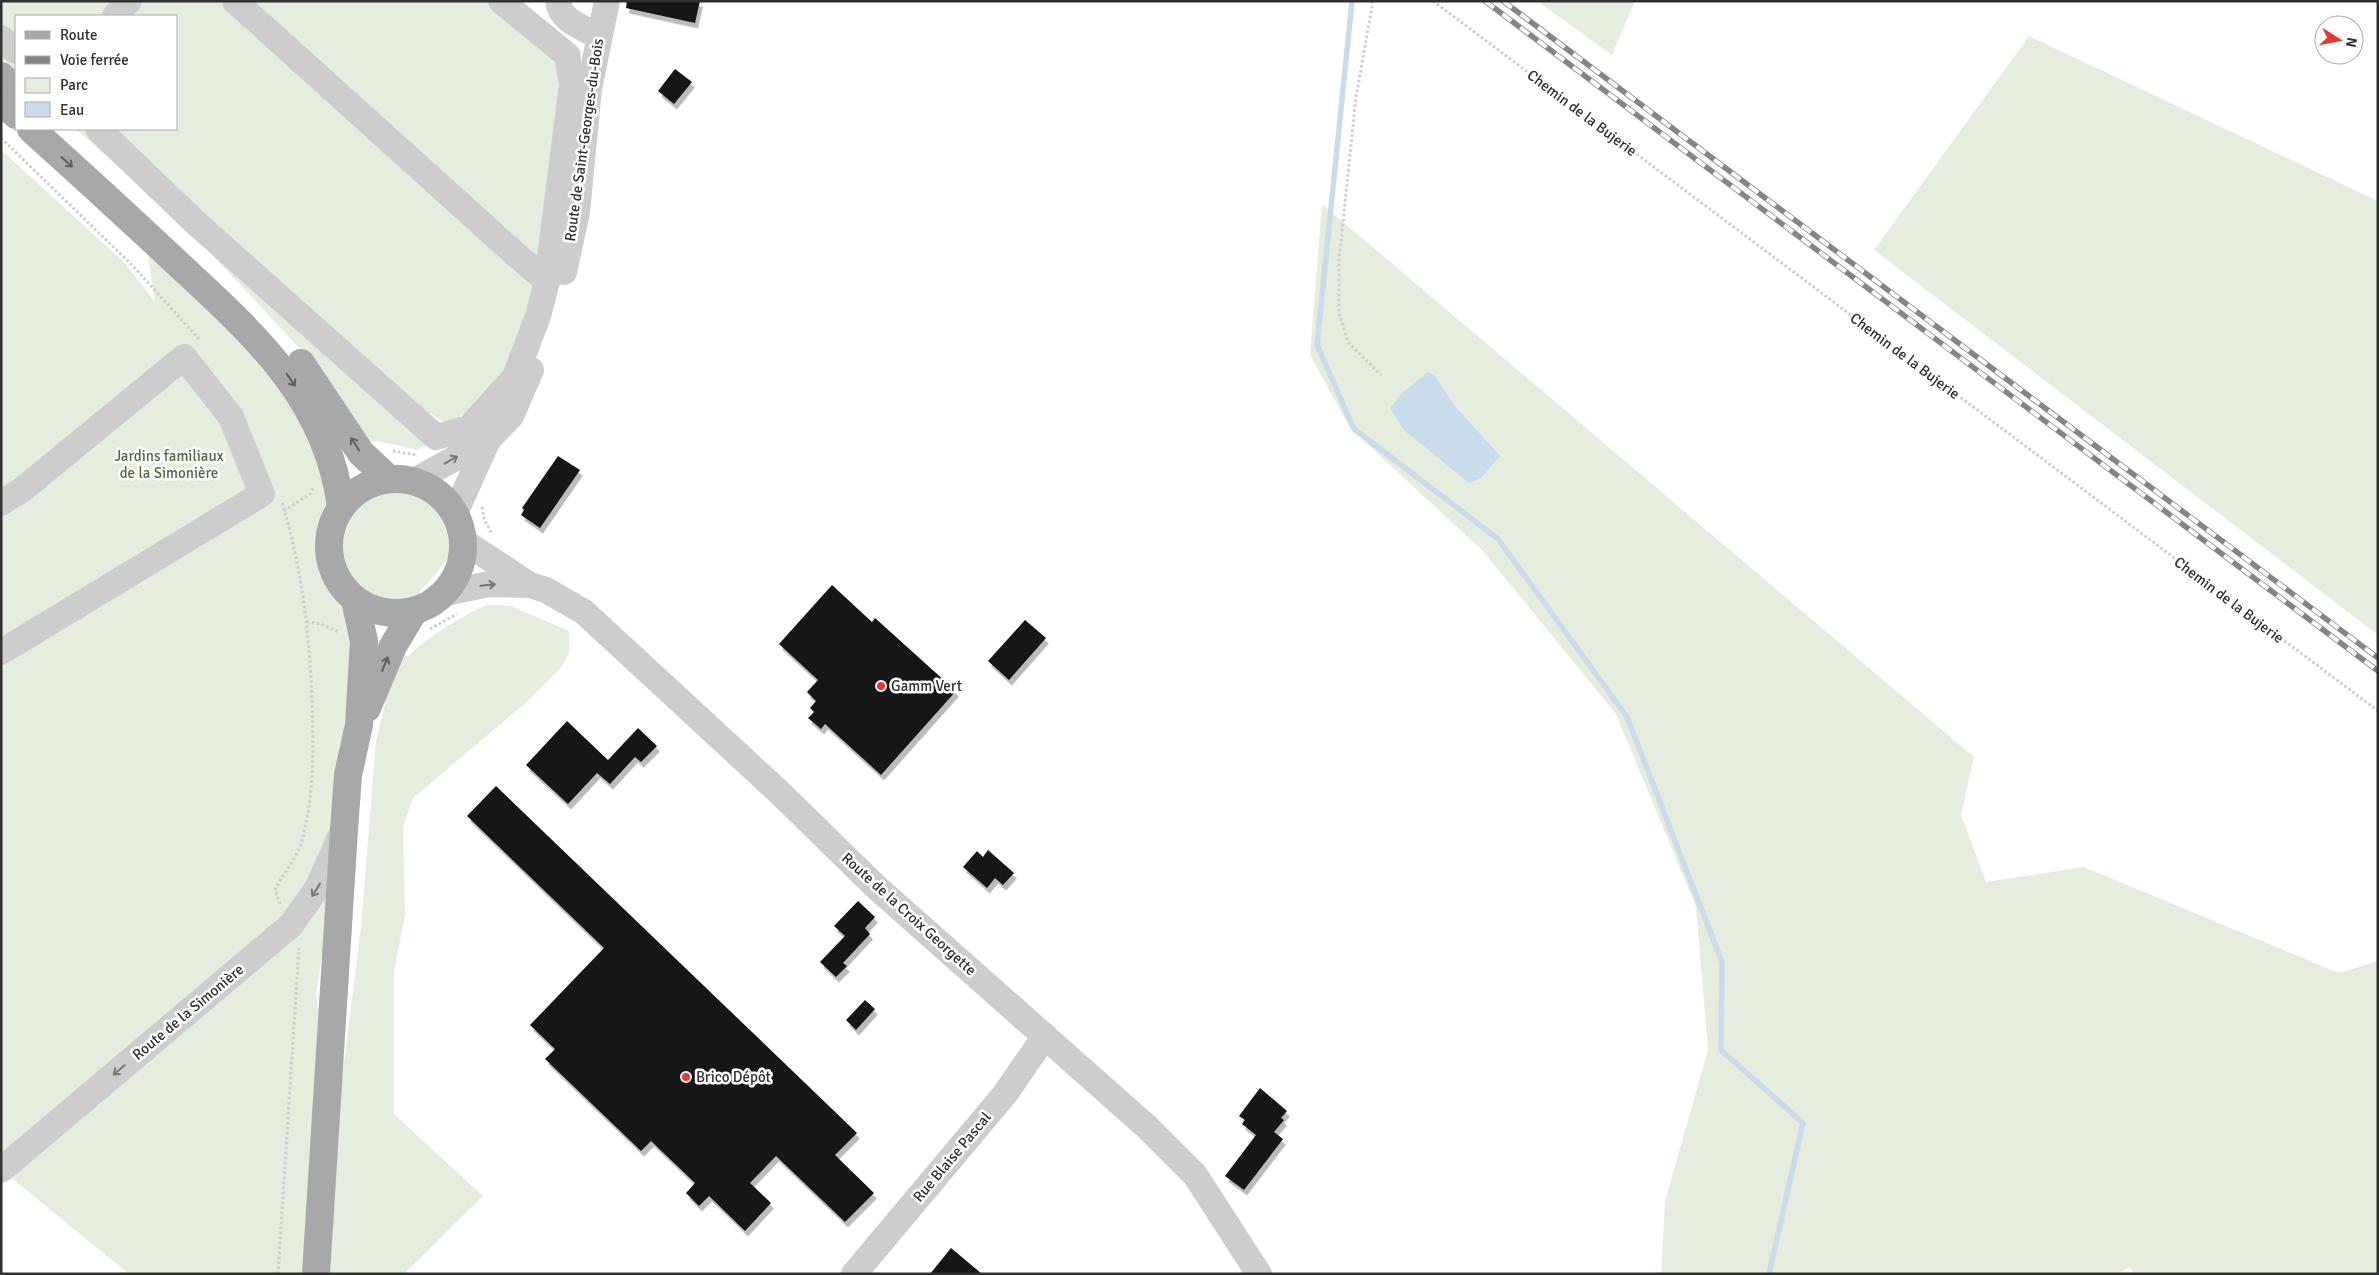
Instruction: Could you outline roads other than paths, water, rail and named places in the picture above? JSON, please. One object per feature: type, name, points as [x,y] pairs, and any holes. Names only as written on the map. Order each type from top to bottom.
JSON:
[{"type":"main road","points":[[1,76],[15,89]]},
{"type":"main road","points":[[1,102],[15,114]]},
{"type":"main road","points":[[32,130],[220,302],[284,370],[298,390],[319,431],[333,467],[341,507]]},
{"type":"main road","points":[[60,130],[249,308],[283,343],[302,364],[361,453],[402,480],[440,495],[455,513],[461,527],[463,542],[453,602],[435,601],[422,620],[393,646],[359,725]]},
{"type":"main road","points":[[402,480],[362,487],[341,507],[332,529],[329,549],[331,564],[340,584],[355,600],[382,612],[422,620]]},
{"type":"main road","points":[[316,1274],[348,775],[359,725],[364,641],[355,600]]},
{"type":"street","points":[[116,15],[129,1]]},
{"type":"street","points":[[235,1],[547,281]]},
{"type":"street","points":[[99,130],[196,223],[436,437],[469,428],[515,377],[538,316],[547,281],[572,85],[567,55],[501,1]]},
{"type":"street","points":[[558,1],[559,7],[569,20],[599,36]]},
{"type":"street","name":"Route de Saint-Georges-du-Bois","points":[[455,513],[488,440],[511,416],[547,335],[560,293],[577,212],[589,89],[607,1]]},
{"type":"street","points":[[1,38],[15,50]]},
{"type":"street","points":[[1,502],[23,488],[184,357],[231,417],[262,494],[1,652]]},
{"type":"street","name":"Route de Saint-Georges-du-Bois","points":[[402,480],[488,440]]},
{"type":"street","name":"Route de la Croix Georgette","points":[[463,542],[530,585],[553,594],[584,612],[596,622],[780,793],[875,886],[1147,1126],[1195,1175],[1259,1274]]},
{"type":"street","name":"Route de la Croix Georgette","points":[[453,602],[489,584],[530,585]]},
{"type":"street","name":"Route de la Simonière","points":[[1,1170],[291,925],[318,887],[344,830]]},
{"type":"street","name":"Rue Blaise Pascal","points":[[854,1274],[1005,1094],[1045,1036]]},
{"type":"water","points":[[1428,372],[1435,376],[1455,406],[1500,456],[1481,478],[1469,483],[1404,430],[1390,408],[1401,394]]},
{"type":"waterway","points":[[1352,1],[1317,345],[1354,429],[1498,539],[1627,717],[1722,962],[1721,1050],[1803,1123],[1769,1274]]},
{"type":"railway","points":[[1485,1],[2378,671]]},
{"type":"railway","points":[[1503,1],[2378,658]]},
{"type":"place","name":"Gamm Vert","points":[[881,686]]},
{"type":"place","name":"Brico Dépôt","points":[[686,1077]]},
{"type":"park label","name":"Jardins familiaux de la Simonière","points":[[169,464]]}]
